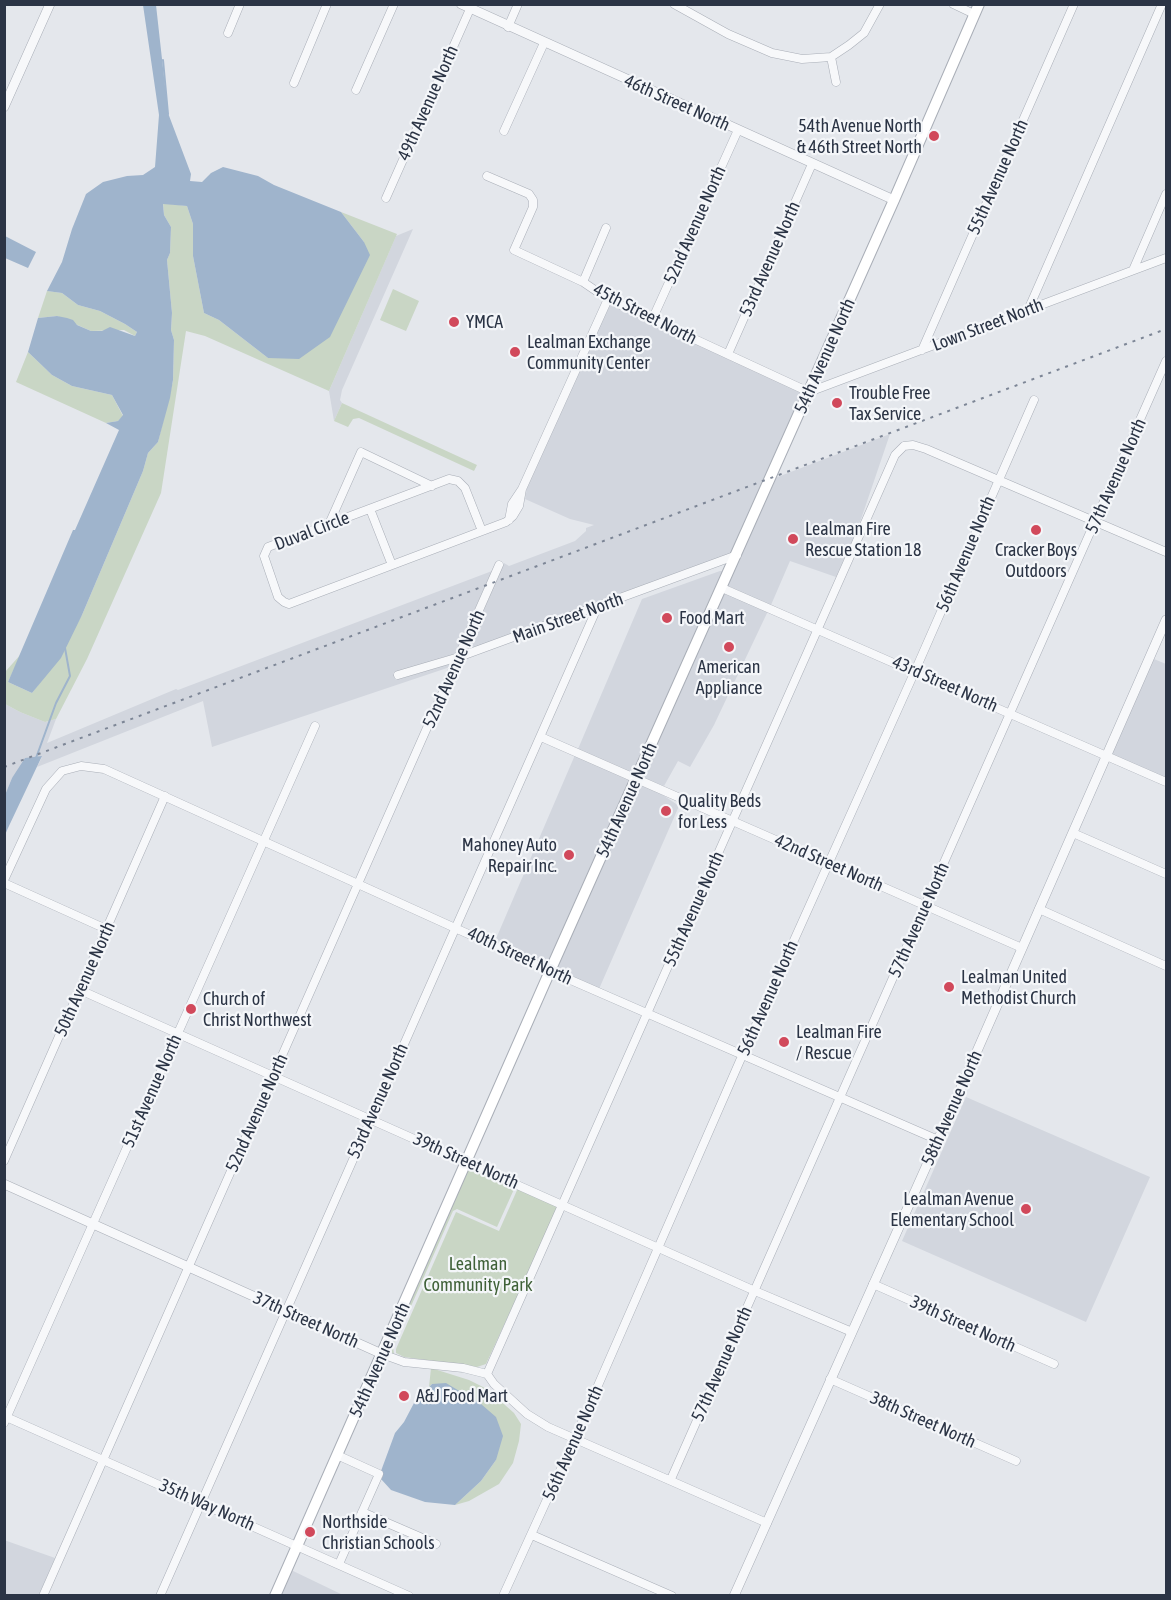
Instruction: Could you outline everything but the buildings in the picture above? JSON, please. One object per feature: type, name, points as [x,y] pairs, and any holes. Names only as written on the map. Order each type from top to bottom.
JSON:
[{"type":"main road","name":"54th Avenue North","points":[[275,1596],[977,9]]},
{"type":"street","points":[[4,107],[50,4]]},
{"type":"street","points":[[228,33],[240,4]]},
{"type":"street","points":[[294,83],[327,4]]},
{"type":"street","points":[[356,90],[394,4]]},
{"type":"street","points":[[508,27],[518,4]]},
{"type":"street","points":[[674,4],[728,34],[772,53],[802,59],[831,57],[864,33],[880,4]]},
{"type":"street","points":[[953,4],[977,9]]},
{"type":"street","name":"55th Avenue North","points":[[922,350],[1074,4]]},
{"type":"street","points":[[1028,310],[1162,4]]},
{"type":"street","name":"46th Street North","points":[[466,7],[894,200]]},
{"type":"street","name":"49th Avenue North","points":[[386,198],[466,7]]},
{"type":"street","points":[[504,131],[544,43]]},
{"type":"street","points":[[831,57],[836,82]]},
{"type":"street","name":"52nd Avenue North","points":[[652,320],[738,130]]},
{"type":"street","name":"53rd Avenue North","points":[[728,354],[812,164]]},
{"type":"street","name":"45th Street North","points":[[487,176],[529,194],[533,200],[514,250],[583,282],[608,299],[809,392]]},
{"type":"street","points":[[1133,270],[1167,194]]},
{"type":"street","points":[[583,282],[606,228]]},
{"type":"street","name":"Lown Street North","points":[[809,392],[1167,258]]},
{"type":"street","name":"Duval Circle","points":[[482,531],[462,485],[453,479],[267,547],[264,552],[265,563],[278,597],[284,603],[291,603],[482,531],[507,521],[519,506],[522,489],[608,299]]},
{"type":"street","name":"57th Avenue North","points":[[671,1479],[1167,361]]},
{"type":"street","name":"56th Avenue North","points":[[503,1596],[1034,400]]},
{"type":"street","name":"55th Avenue North","points":[[487,1374],[895,455],[904,446],[914,445],[999,479]]},
{"type":"street","points":[[329,524],[361,452],[432,486]]},
{"type":"street","points":[[999,479],[1167,552]]},
{"type":"street","points":[[370,509],[392,565]]},
{"type":"street","name":"Main Street North","points":[[398,675],[459,657],[737,555]]},
{"type":"street","name":"52nd Avenue North","points":[[43,1596],[499,565]]},
{"type":"street","name":"43rd Street North","points":[[722,588],[1167,782]]},
{"type":"street","name":"53rd Avenue North","points":[[160,1596],[597,608]]},
{"type":"street","name":"58th Avenue North","points":[[734,1596],[1167,620]]},
{"type":"street","name":"51st Avenue North","points":[[5,1419],[315,726]]},
{"type":"street","name":"42nd Street North","points":[[541,737],[1022,948]]},
{"type":"street","name":"40th Street North","points":[[4,881],[46,789],[62,771],[81,766],[104,769],[550,971],[938,1140]]},
{"type":"street","name":"50th Avenue North","points":[[4,1161],[165,796]]},
{"type":"street","points":[[1073,833],[1167,874]]},
{"type":"street","points":[[4,881],[106,929]]},
{"type":"street","points":[[1039,909],[1167,966]]},
{"type":"street","name":"39th Street North","points":[[80,990],[755,1291],[852,1332]]},
{"type":"street","name":"37th Street North","points":[[4,1184],[382,1354],[404,1362],[455,1367],[487,1374]]},
{"type":"street","name":"39th Street North","points":[[873,1284],[1054,1364]]},
{"type":"street","points":[[487,1374],[527,1414],[548,1427],[767,1523]]},
{"type":"street","name":"38th Street North","points":[[831,1379],[1016,1461]]},
{"type":"street","name":"35th Way North","points":[[5,1419],[103,1459],[339,1564],[392,1592],[409,1596]]},
{"type":"street","points":[[337,1455],[379,1474],[339,1564]]},
{"type":"street","points":[[362,1512],[436,1544]]},
{"type":"street","points":[[532,1535],[672,1596]]},
{"type":"shaded area","points":[[413,229],[342,390],[340,400],[342,403],[334,421],[329,391],[396,236]]},
{"type":"shaded area","points":[[610,304],[804,393],[734,552],[466,651],[504,563],[509,566],[575,541],[586,531],[586,528],[594,525],[570,519],[525,499],[527,488]]},
{"type":"shaded area","points":[[890,434],[859,525],[836,577],[790,561],[771,605],[727,586],[775,478]]},
{"type":"shaded area","points":[[492,571],[455,654],[393,673],[396,680],[451,663],[450,667],[212,747],[203,701],[37,767],[42,757],[12,778],[5,795],[5,704],[45,722],[56,719],[47,743],[176,689]]},
{"type":"shaded area","points":[[725,571],[634,774],[578,749],[642,599]]},
{"type":"shaded area","points":[[724,592],[768,611],[714,725],[690,767],[678,761],[664,786],[642,777]]},
{"type":"shaded area","points":[[1154,659],[1166,664],[1166,778],[1112,754]]},
{"type":"shaded area","points":[[575,755],[631,780],[548,966],[495,941]]},
{"type":"shaded area","points":[[639,784],[660,793],[679,806],[599,989],[556,969]]},
{"type":"shaded area","name":"Lealman Avenue Elementary School","points":[[966,1097],[1150,1177],[1086,1322],[902,1241]]},
{"type":"shaded area","points":[[4,1540],[55,1558],[39,1595],[5,1595]]},
{"type":"shaded area","points":[[291,1570],[343,1595],[343,1596],[280,1596]]},
{"type":"green space","points":[[163,203],[187,206],[193,224],[193,256],[204,313],[219,320],[268,358],[364,242],[341,212],[397,234],[329,391],[205,336],[186,331],[161,493],[87,659],[56,719],[45,722],[5,704],[5,672],[21,654],[8,682],[32,693],[44,677],[82,615],[143,471],[148,453],[158,442],[173,381],[174,340],[171,330],[172,313],[167,260],[170,253],[171,227],[164,215]]},
{"type":"green space","points":[[393,289],[419,301],[406,331],[380,320]]},
{"type":"green space","points":[[47,291],[62,293],[78,305],[100,311],[137,332],[135,336],[124,330],[91,331],[57,316],[38,318]]},
{"type":"green space","points":[[28,352],[52,375],[72,386],[112,395],[123,416],[118,421],[106,423],[16,382]]},
{"type":"green space","points":[[342,403],[477,465],[474,471],[359,418],[353,419],[348,427],[334,421]]},
{"type":"green space","points":[[469,1167],[515,1187],[497,1227],[457,1209],[453,1211],[393,1347],[394,1354],[388,1352]]},
{"type":"green space","name":"Lealman Community Park","points":[[518,1188],[559,1206],[486,1364],[477,1367],[404,1357],[396,1353],[456,1212],[499,1231]]},
{"type":"green space","points":[[431,1368],[469,1380],[487,1389],[514,1413],[521,1424],[513,1463],[499,1484],[469,1501],[455,1505],[481,1481],[496,1460],[432,1384],[429,1387]]},
{"type":"water","points":[[143,5],[156,5],[168,113],[191,174],[190,181],[202,182],[211,173],[223,167],[258,176],[274,185],[341,212],[364,242],[370,255],[330,337],[299,359],[268,358],[219,320],[204,313],[193,256],[193,224],[187,206],[163,204],[164,215],[171,227],[170,253],[167,260],[172,313],[171,330],[174,340],[170,398],[158,442],[148,453],[143,471],[82,615],[61,658],[32,693],[8,682],[119,430],[106,423],[118,421],[123,415],[112,395],[72,386],[52,375],[28,352],[38,318],[57,316],[67,318],[91,331],[102,331],[110,327],[135,336],[137,332],[100,311],[78,305],[62,293],[47,291],[62,262],[86,194],[103,182],[143,175],[155,167],[159,115]]},
{"type":"water","points":[[5,236],[36,252],[28,268],[5,258]]},
{"type":"water","points":[[42,756],[5,835],[5,795],[12,778],[25,758]]},
{"type":"water","points":[[446,1383],[481,1404],[496,1417],[503,1436],[496,1460],[481,1481],[455,1505],[425,1502],[391,1490],[381,1479],[383,1476],[381,1471],[395,1433],[414,1403],[432,1384]]},
{"type":"waterway","points":[[163,60],[168,114]]},
{"type":"waterway","points":[[36,758],[56,703],[70,676],[65,648]]},
{"type":"railway","points":[[4,767],[1166,329]]},
{"type":"place","name":"54th Avenue North & 46th Street North","points":[[934,136]]},
{"type":"place","name":"YMCA","points":[[454,322]]},
{"type":"place","name":"Lealman Exchange Community Center","points":[[515,352]]},
{"type":"place","name":"Trouble Free Tax Service","points":[[837,403]]},
{"type":"place","name":"Cracker Boys Outdoors","points":[[1036,530]]},
{"type":"place","name":"Lealman Fire Rescue Station 18","points":[[793,539]]},
{"type":"place","name":"Food Mart","points":[[667,618]]},
{"type":"place","name":"American Appliance","points":[[729,647]]},
{"type":"place","name":"Quality Beds for Less","points":[[666,811]]},
{"type":"place","name":"Mahoney Auto Repair Inc.","points":[[569,855]]},
{"type":"place","name":"Lealman United Methodist Church","points":[[949,987]]},
{"type":"place","name":"Church of Christ Northwest","points":[[191,1009]]},
{"type":"place","name":"Lealman Fire / Rescue","points":[[784,1042]]},
{"type":"place","name":"Lealman Avenue Elementary School","points":[[1026,1209]]},
{"type":"place","name":"A&J Food Mart","points":[[404,1396]]},
{"type":"place","name":"Northside Christian Schools","points":[[310,1532]]}]
